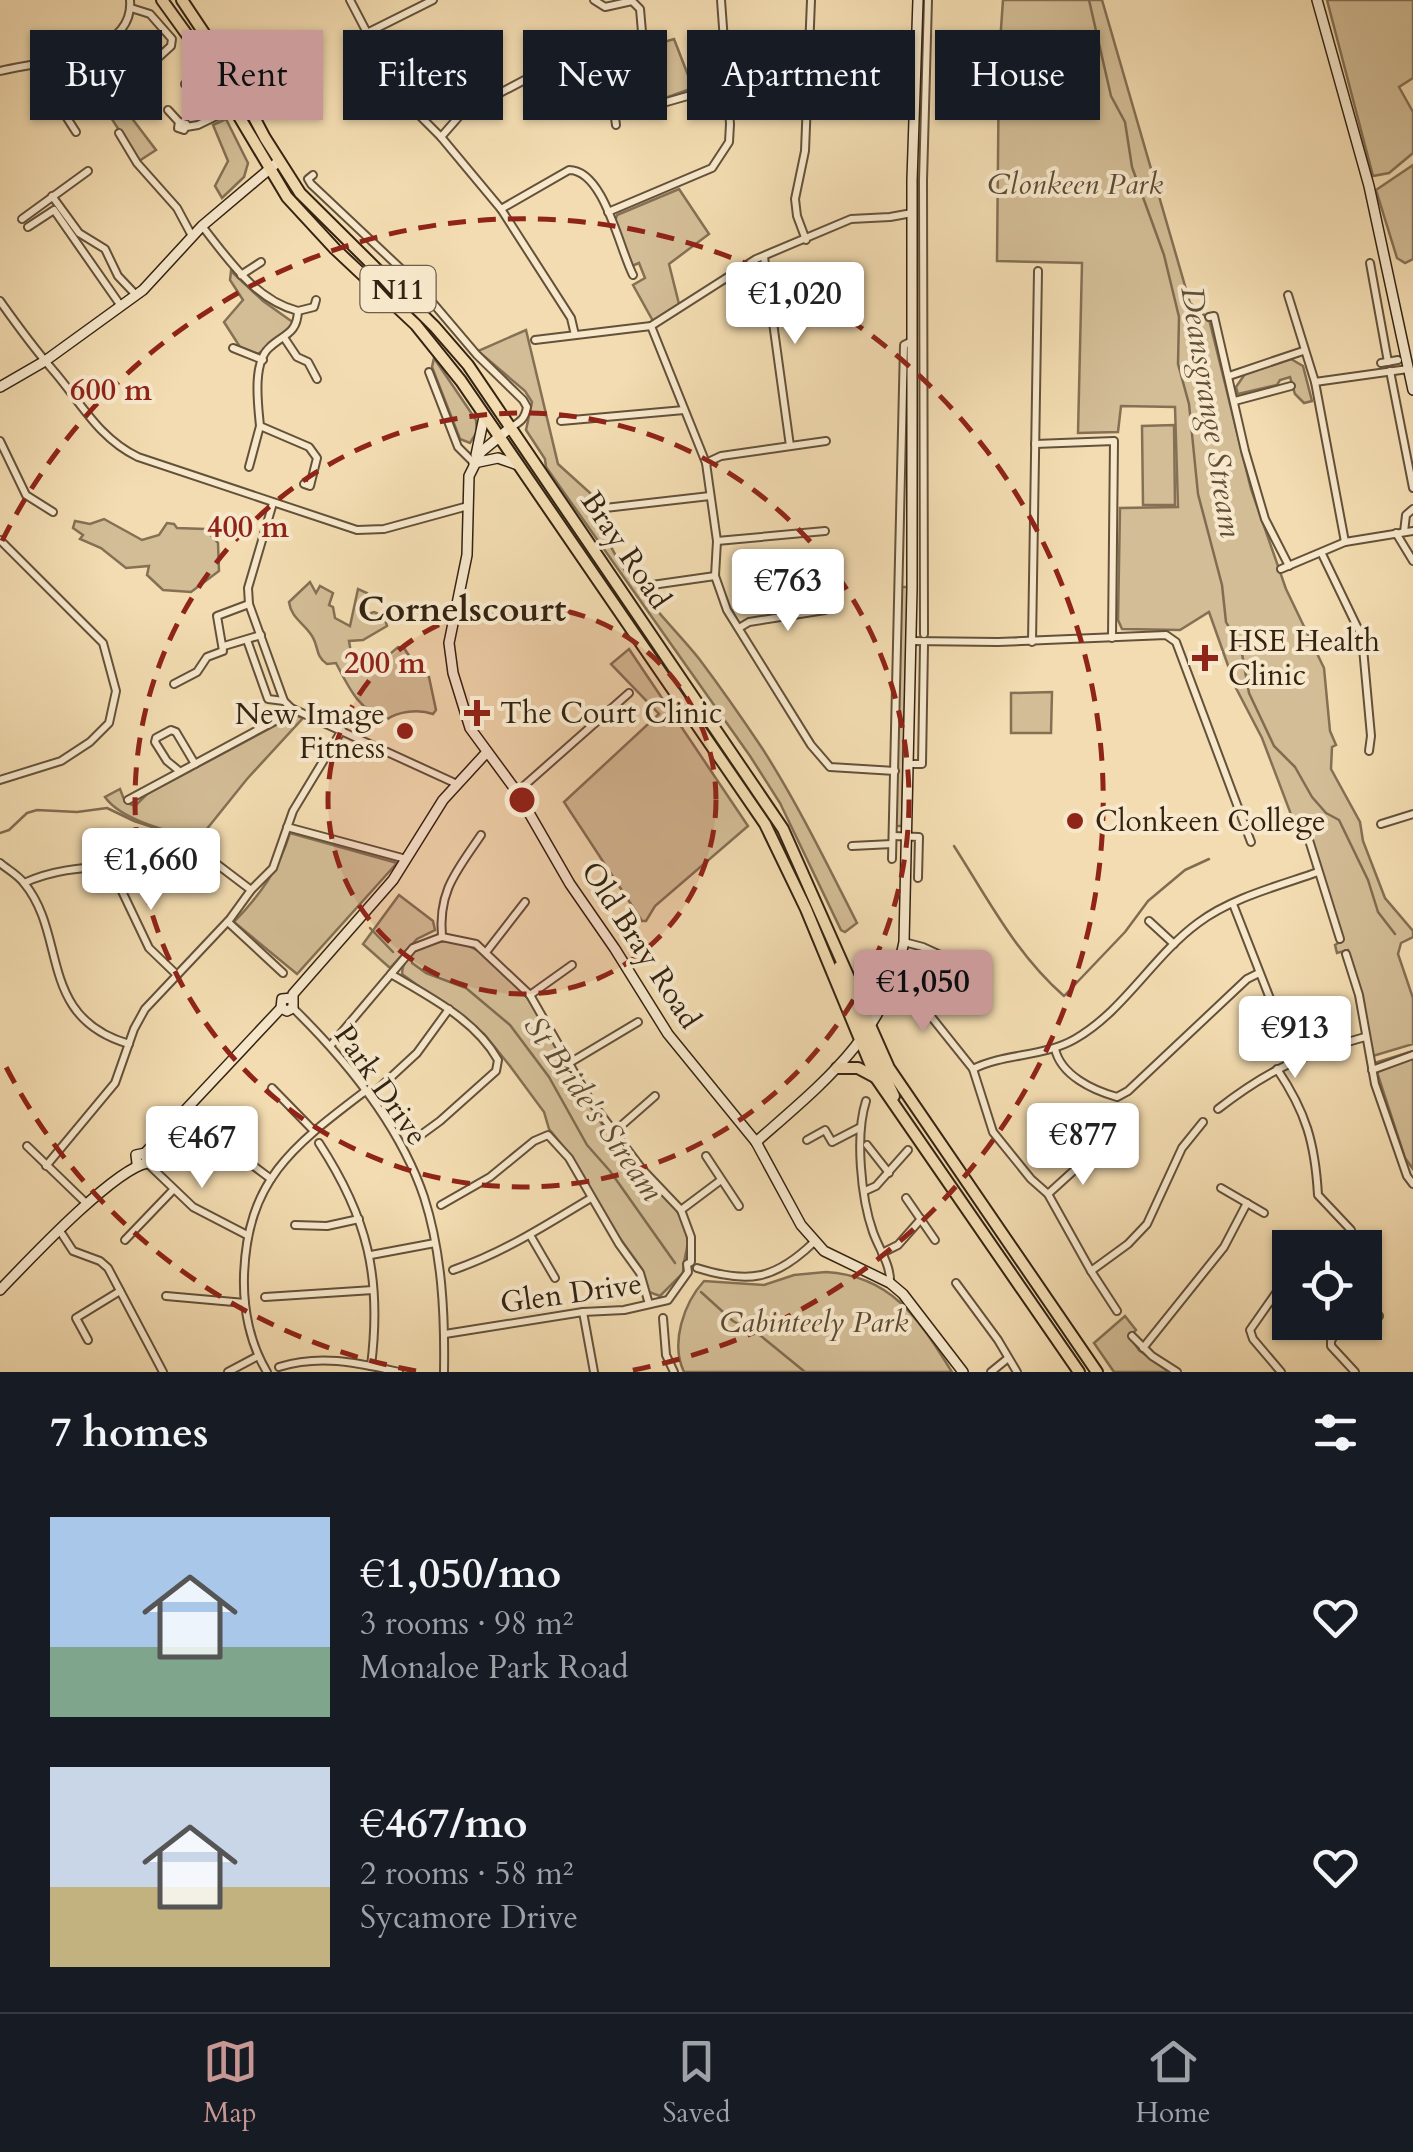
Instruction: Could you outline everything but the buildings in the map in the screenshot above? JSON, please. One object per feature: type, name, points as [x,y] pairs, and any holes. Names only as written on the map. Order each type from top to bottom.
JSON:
[{"type":"highway","name":"Bray Road","points":[[182,0],[230,72],[300,193],[436,327],[468,365],[784,829],[857,994],[876,1078],[1079,1372]]},
{"type":"highway","points":[[193,16],[194,0]]},
{"type":"highway","name":"Bray Road","points":[[165,5],[183,30]]},
{"type":"highway","name":"Bray Road","points":[[240,120],[268,169],[307,220],[416,325],[484,414],[765,824],[866,1036],[1097,1372]]},
{"type":"highway","name":"N11","points":[[840,956],[839,970],[857,1017],[906,1125]]},
{"type":"highway","points":[[857,994],[870,999],[887,996]]},
{"type":"highway","points":[[838,1068],[856,1067],[876,1078]]},
{"type":"main road","points":[[756,1142],[838,1068],[866,1036],[896,977],[904,942],[912,589],[920,472],[913,341],[918,290],[912,212],[918,0]]},
{"type":"main road","points":[[1317,0],[1390,274],[1413,390]]},
{"type":"main road","points":[[0,387],[44,361],[136,295],[202,226],[279,161]]},
{"type":"main road","name":"Old Bray Road","points":[[484,414],[485,424],[469,476],[467,556],[449,648],[467,720],[517,792],[570,884],[668,1034],[756,1142],[792,1212],[814,1242],[842,1262],[890,1284],[912,1303],[963,1372]]},
{"type":"main road","points":[[474,462],[510,428]]},
{"type":"main road","points":[[474,462],[498,458],[518,465]]},
{"type":"main road","points":[[0,1290],[88,1205],[143,1160],[282,1008],[287,1011],[408,859],[457,784],[487,752]]},
{"type":"street","points":[[350,0],[365,30]]},
{"type":"street","points":[[375,30],[433,0]]},
{"type":"street","points":[[594,0],[605,7],[632,2],[640,9],[642,30]]},
{"type":"street","points":[[608,212],[712,168],[728,142],[721,0]]},
{"type":"street","points":[[806,240],[795,199],[807,127],[811,0]]},
{"type":"street","points":[[924,634],[918,290],[928,0]]},
{"type":"street","points":[[0,71],[96,48],[122,32],[131,4],[150,14],[172,39],[172,46],[162,55]]},
{"type":"street","points":[[441,137],[462,113],[523,81]]},
{"type":"street","points":[[168,110],[183,125],[208,120]]},
{"type":"street","points":[[68,120],[76,132]]},
{"type":"street","points":[[424,120],[502,209],[571,318],[575,335]]},
{"type":"street","points":[[615,120],[616,125]]},
{"type":"street","points":[[119,132],[137,163],[176,208],[192,236]]},
{"type":"street","points":[[502,209],[560,174],[575,169],[588,175],[608,212],[633,276]]},
{"type":"street","points":[[22,219],[88,170]]},
{"type":"street","points":[[314,175],[308,178],[311,184],[415,282],[477,356],[522,400],[526,414],[510,428]]},
{"type":"street","points":[[52,196],[79,233],[104,249],[118,276],[136,295]]},
{"type":"street","points":[[28,227],[54,210],[121,306]]},
{"type":"street","points":[[536,340],[651,326],[764,257],[851,219],[890,218],[912,212]]},
{"type":"street","points":[[202,226],[241,275],[269,299],[298,311],[314,308],[316,300]]},
{"type":"street","points":[[764,257],[790,446]]},
{"type":"street","points":[[241,275],[262,262]]},
{"type":"street","points":[[1370,263],[1384,362],[1398,360]]},
{"type":"street","points":[[1032,642],[1038,271]]},
{"type":"street","points":[[1373,276],[1390,274]]},
{"type":"street","points":[[1288,295],[1315,382],[1345,542]]},
{"type":"street","points":[[0,301],[100,430],[121,448],[153,463],[364,531],[468,506]]},
{"type":"street","points":[[249,468],[260,426],[259,375],[263,360],[270,347],[285,339],[297,324],[298,311]]},
{"type":"street","points":[[1208,317],[1214,316],[1265,519],[1285,568],[1345,542],[1413,530]]},
{"type":"street","points":[[651,326],[706,463],[717,541],[716,576],[727,610],[811,745],[830,767],[895,771]]},
{"type":"street","points":[[285,339],[297,357],[308,362],[317,379]]},
{"type":"street","points":[[892,858],[904,345],[913,341]]},
{"type":"street","points":[[233,348],[263,360]]},
{"type":"street","points":[[1229,376],[1303,351]]},
{"type":"street","points":[[1315,382],[1409,369]]},
{"type":"street","points":[[1390,371],[1413,488]]},
{"type":"street","points":[[429,372],[458,447],[474,462]]},
{"type":"street","points":[[1235,401],[1291,386]]},
{"type":"street","points":[[561,421],[684,410]]},
{"type":"street","points":[[260,426],[309,447],[317,458],[317,469],[310,486],[304,484]]},
{"type":"street","points":[[0,441],[26,495],[53,512]]},
{"type":"street","points":[[706,463],[721,456],[826,441]]},
{"type":"street","points":[[1035,444],[1114,441],[1112,638]]},
{"type":"street","points":[[605,508],[710,496]]},
{"type":"street","points":[[273,503],[248,588],[284,701],[291,708],[457,784]]},
{"type":"street","points":[[1413,509],[1406,515],[1400,532],[1413,561]]},
{"type":"street","points":[[717,541],[825,531]]},
{"type":"street","points":[[0,540],[103,643],[116,690],[111,718],[100,734],[61,761],[0,780]]},
{"type":"street","points":[[1322,554],[1362,637],[1369,751]]},
{"type":"street","points":[[645,586],[716,576]]},
{"type":"street","points":[[900,588],[912,589]]},
{"type":"street","points":[[224,648],[217,616],[250,604]]},
{"type":"street","points":[[739,628],[749,622],[826,610]]},
{"type":"street","points":[[174,684],[193,675],[207,657],[260,635]]},
{"type":"street","points":[[912,641],[1032,642],[1166,635],[1176,642],[1252,842]]},
{"type":"street","points":[[247,640],[268,699],[284,701]]},
{"type":"street","points":[[909,764],[922,764],[924,645]]},
{"type":"street","points":[[517,792],[629,693]]},
{"type":"street","points":[[128,800],[291,708]]},
{"type":"street","points":[[178,770],[155,742],[171,730],[195,764]]},
{"type":"street","points":[[46,1166],[115,1084],[145,1009],[228,922],[272,868],[293,811],[342,730]]},
{"type":"street","points":[[1380,824],[1413,814]]},
{"type":"street","points":[[1303,820],[1340,939]]},
{"type":"street","points":[[287,827],[408,859]]},
{"type":"street","points":[[442,937],[440,911],[448,884],[481,836]]},
{"type":"street","points":[[852,846],[917,836],[918,878]]},
{"type":"street","points":[[192,846],[251,890]]},
{"type":"street","points":[[0,863],[24,883],[46,931],[68,999],[101,1031],[129,1044]]},
{"type":"street","points":[[24,883],[74,868],[110,866],[149,948],[177,975]]},
{"type":"street","points":[[973,1069],[1055,1049],[1091,1028],[1196,924],[1233,904],[1318,872]]},
{"type":"street","points":[[487,951],[525,902]]},
{"type":"street","points":[[1233,904],[1278,1019]]},
{"type":"street","points":[[1150,921],[1174,944]]},
{"type":"street","points":[[228,922],[283,973]]},
{"type":"street","points":[[331,1045],[414,948],[442,937],[465,940],[487,951],[530,995],[590,1100],[642,1169],[681,1210],[691,1237],[692,1267],[729,1278],[764,1277],[814,1242]]},
{"type":"street","points":[[904,942],[976,971]]},
{"type":"street","points":[[1346,954],[1359,995],[1372,1070],[1413,1184]]},
{"type":"street","points":[[530,995],[572,965]]},
{"type":"street","points":[[1055,1049],[1058,1063],[1069,1074],[1117,1097],[1128,1092],[1247,978],[1259,973]]},
{"type":"street","points":[[390,974],[449,1009],[482,1038],[498,1066],[440,1122],[414,1140]]},
{"type":"street","points":[[896,977],[973,1069],[993,1132],[1048,1194],[1090,1271],[1118,1310]]},
{"type":"street","name":"Park Drive","points":[[292,1003],[331,1045],[364,1092],[402,1148],[423,1195],[435,1243],[445,1334],[444,1372]]},
{"type":"street","points":[[377,1090],[416,1054],[449,1009]]},
{"type":"street","points":[[571,1062],[638,1022]]},
{"type":"street","points":[[1218,1109],[1277,1068],[1364,1037]]},
{"type":"street","points":[[1372,1070],[1413,1055]]},
{"type":"street","points":[[1277,1068],[1305,1118],[1316,1154],[1318,1195],[1351,1230]]},
{"type":"street","points":[[272,1088],[313,1130]]},
{"type":"street","points":[[267,1372],[258,1356],[245,1303],[247,1235],[253,1212],[271,1178],[313,1130],[364,1092]]},
{"type":"street","points":[[614,1132],[656,1096]]},
{"type":"street","points":[[866,1101],[859,1128],[865,1190],[869,1220],[890,1274],[890,1284]]},
{"type":"street","points":[[1090,1271],[1128,1244],[1146,1224],[1182,1148],[1202,1122]]},
{"type":"street","points":[[807,1140],[825,1130],[832,1142],[859,1128]]},
{"type":"street","points":[[441,1205],[548,1135],[569,1158],[640,1273],[649,1304]]},
{"type":"street","points":[[220,1141],[271,1178]]},
{"type":"street","points":[[319,1144],[340,1176],[371,1255],[376,1323],[371,1366]]},
{"type":"street","points":[[27,1146],[88,1205]]},
{"type":"street","points":[[867,1146],[889,1172]]},
{"type":"street","points":[[865,1190],[876,1186],[908,1150]]},
{"type":"street","points":[[1048,1194],[1092,1154]]},
{"type":"street","points":[[706,1156],[738,1206]]},
{"type":"street","points":[[143,1160],[204,1214],[247,1235]]},
{"type":"street","points":[[681,1210],[722,1180]]},
{"type":"street","points":[[1221,1188],[1264,1212]]},
{"type":"street","points":[[125,1240],[173,1190]]},
{"type":"street","points":[[453,1270],[530,1235],[591,1198]]},
{"type":"street","points":[[906,1198],[935,1240]]},
{"type":"street","points":[[1142,1348],[1224,1247],[1248,1203]]},
{"type":"street","points":[[295,1225],[327,1226],[360,1219]]},
{"type":"street","points":[[882,1253],[898,1246],[921,1219]]},
{"type":"street","points":[[60,1231],[74,1252],[108,1268],[163,1372]]},
{"type":"street","points":[[530,1235],[555,1278]]},
{"type":"street","points":[[371,1255],[435,1243]]},
{"type":"street","name":"Glen Drive","points":[[445,1334],[582,1312],[624,1310],[668,1300],[692,1267]]},
{"type":"street","points":[[956,1283],[1017,1372]]},
{"type":"street","points":[[265,1297],[373,1290]]},
{"type":"street","points":[[88,1340],[76,1318],[120,1291]]},
{"type":"street","points":[[166,1296],[245,1303]]},
{"type":"street","points":[[1272,1299],[1250,1330],[1280,1372]]},
{"type":"street","points":[[582,1312],[594,1372]]},
{"type":"street","points":[[663,1318],[666,1355],[674,1372]]},
{"type":"street","points":[[1132,1336],[1142,1348],[1177,1372]]},
{"type":"street","points":[[1332,1340],[1332,1346],[1355,1372]]},
{"type":"street","points":[[228,1372],[258,1356]]},
{"type":"street","points":[[278,1367],[319,1359],[399,1372]]},
{"type":"street","points":[[991,1372],[1008,1360]]},
{"type":"green space","name":"Clonkeen Park","points":[[1003,0],[1102,0],[1190,303],[1209,319],[1251,489],[1286,589],[1324,668],[1330,731],[1336,745],[1332,747],[1331,769],[1360,822],[1363,841],[1385,898],[1413,931],[1413,937],[1401,943],[1398,954],[1413,998],[1413,1044],[1373,1056],[1348,950],[1337,953],[1335,945],[1343,940],[1308,827],[1295,825],[1262,738],[1236,688],[1209,612],[1180,630],[1122,629],[1118,620],[1120,508],[1178,507],[1175,407],[1121,406],[1118,432],[1078,433],[1082,263],[997,261],[998,120],[1100,120],[1100,30],[1001,30]]},
{"type":"green space","points":[[1327,0],[1413,0],[1413,78],[1399,87],[1413,112],[1413,153],[1389,173],[1373,176]]},
{"type":"green space","points":[[674,39],[687,73],[687,90],[667,97],[667,41]]},
{"type":"green space","points":[[112,120],[133,120],[156,150],[139,161]]},
{"type":"green space","points":[[226,120],[248,163],[244,177],[222,198],[215,186],[228,161],[213,125]]},
{"type":"green space","points":[[1413,165],[1413,259],[1405,263],[1397,258],[1376,190]]},
{"type":"green space","points":[[679,189],[709,234],[669,264],[679,304],[653,321],[633,285],[645,278],[639,263],[632,266],[615,221],[617,215]]},
{"type":"green space","points":[[231,271],[294,323],[258,354],[240,347],[224,322],[243,300],[230,280]]},
{"type":"green space","points":[[526,330],[558,464],[599,501],[601,522],[622,565],[700,660],[775,769],[857,923],[845,932],[780,803],[750,756],[546,467],[526,430],[532,402],[525,391],[478,351]]},
{"type":"green space","points":[[434,358],[476,420],[477,432],[470,443],[460,439],[432,367]]},
{"type":"green space","points":[[1291,359],[1303,366],[1312,401],[1304,403],[1295,394],[1290,377],[1277,385],[1238,394],[1236,387],[1245,374]]},
{"type":"green space","points":[[1174,425],[1175,505],[1143,505],[1142,426]]},
{"type":"green space","points":[[104,519],[142,540],[159,535],[167,523],[177,528],[205,529],[218,543],[219,571],[191,592],[163,590],[147,575],[149,566],[126,568],[101,548],[80,539],[83,535],[73,528],[75,521],[90,524]]},
{"type":"green space","points":[[310,582],[316,593],[320,586],[333,593],[329,605],[335,618],[350,626],[358,589],[367,593],[365,615],[374,612],[384,616],[387,626],[363,640],[349,641],[351,653],[374,668],[398,647],[404,648],[419,671],[429,677],[436,710],[433,714],[409,712],[386,720],[361,704],[336,663],[327,664],[321,658],[312,636],[290,608],[289,602]]},
{"type":"green space","points":[[899,587],[908,587],[902,826],[894,826]]},
{"type":"green space","points":[[629,649],[748,826],[655,906],[646,921],[642,921],[564,802],[659,714],[611,664]]},
{"type":"green space","points":[[1052,692],[1051,733],[1011,733],[1011,693]]},
{"type":"green space","points":[[295,715],[303,718],[202,835],[149,825],[105,797],[120,789],[125,802],[135,806],[147,794]]},
{"type":"green space","points":[[290,833],[397,863],[297,974],[234,922],[268,881]]},
{"type":"green space","points":[[399,895],[433,921],[435,930],[417,939],[390,968],[363,944]]},
{"type":"green space","points":[[455,941],[482,953],[526,996],[609,1134],[677,1211],[687,1238],[683,1273],[660,1296],[649,1292],[642,1269],[571,1156],[549,1129],[544,1112],[510,1066],[484,1034],[402,974],[408,958],[421,947]]},
{"type":"green space","points":[[1413,1051],[1413,1169],[1405,1158],[1374,1063]]},
{"type":"green space","name":"Cabinteely Park","points":[[794,1275],[849,1275],[887,1292],[928,1335],[952,1372],[684,1372],[678,1349],[681,1324],[690,1300],[704,1281],[764,1285]]},
{"type":"green space","points":[[1125,1316],[1136,1330],[1130,1337],[1139,1350],[1169,1372],[1114,1372],[1094,1343]]},
{"type":"waterway","name":"Deansgrange Stream","points":[[1089,0],[1111,96],[1125,122],[1132,167],[1164,255],[1179,317],[1178,364],[1189,404],[1198,494],[1222,585],[1226,622],[1241,648],[1249,693],[1274,746],[1295,767],[1326,813],[1339,820],[1368,880],[1378,912],[1395,934]]},
{"type":"waterway","name":"St Bride's Stream","points":[[0,833],[37,810],[77,812],[107,808],[186,838]]},
{"type":"waterway","points":[[954,846],[1017,944],[1064,996],[1125,932],[1148,901],[1185,870],[1209,859]]},
{"type":"waterway","name":"St Bride's Stream","points":[[370,928],[393,952]]},
{"type":"waterway","name":"St Bride's Stream","points":[[412,963],[426,973],[466,988],[510,1025],[549,1077],[587,1145],[675,1263]]},
{"type":"waterway","name":"St Bride's Stream","points":[[701,1292],[733,1321],[761,1336],[805,1372]]},
{"type":"place","name":"HSE Health Clinic","points":[[1205,658]]},
{"type":"place","name":"The Court Clinic","points":[[477,713]]},
{"type":"place","name":"New Image Fitness","points":[[405,731]]},
{"type":"place","name":"Clonkeen College","points":[[1075,821]]},
{"type":"district","name":"Cornelscourt","points":[[462,609]]}]
